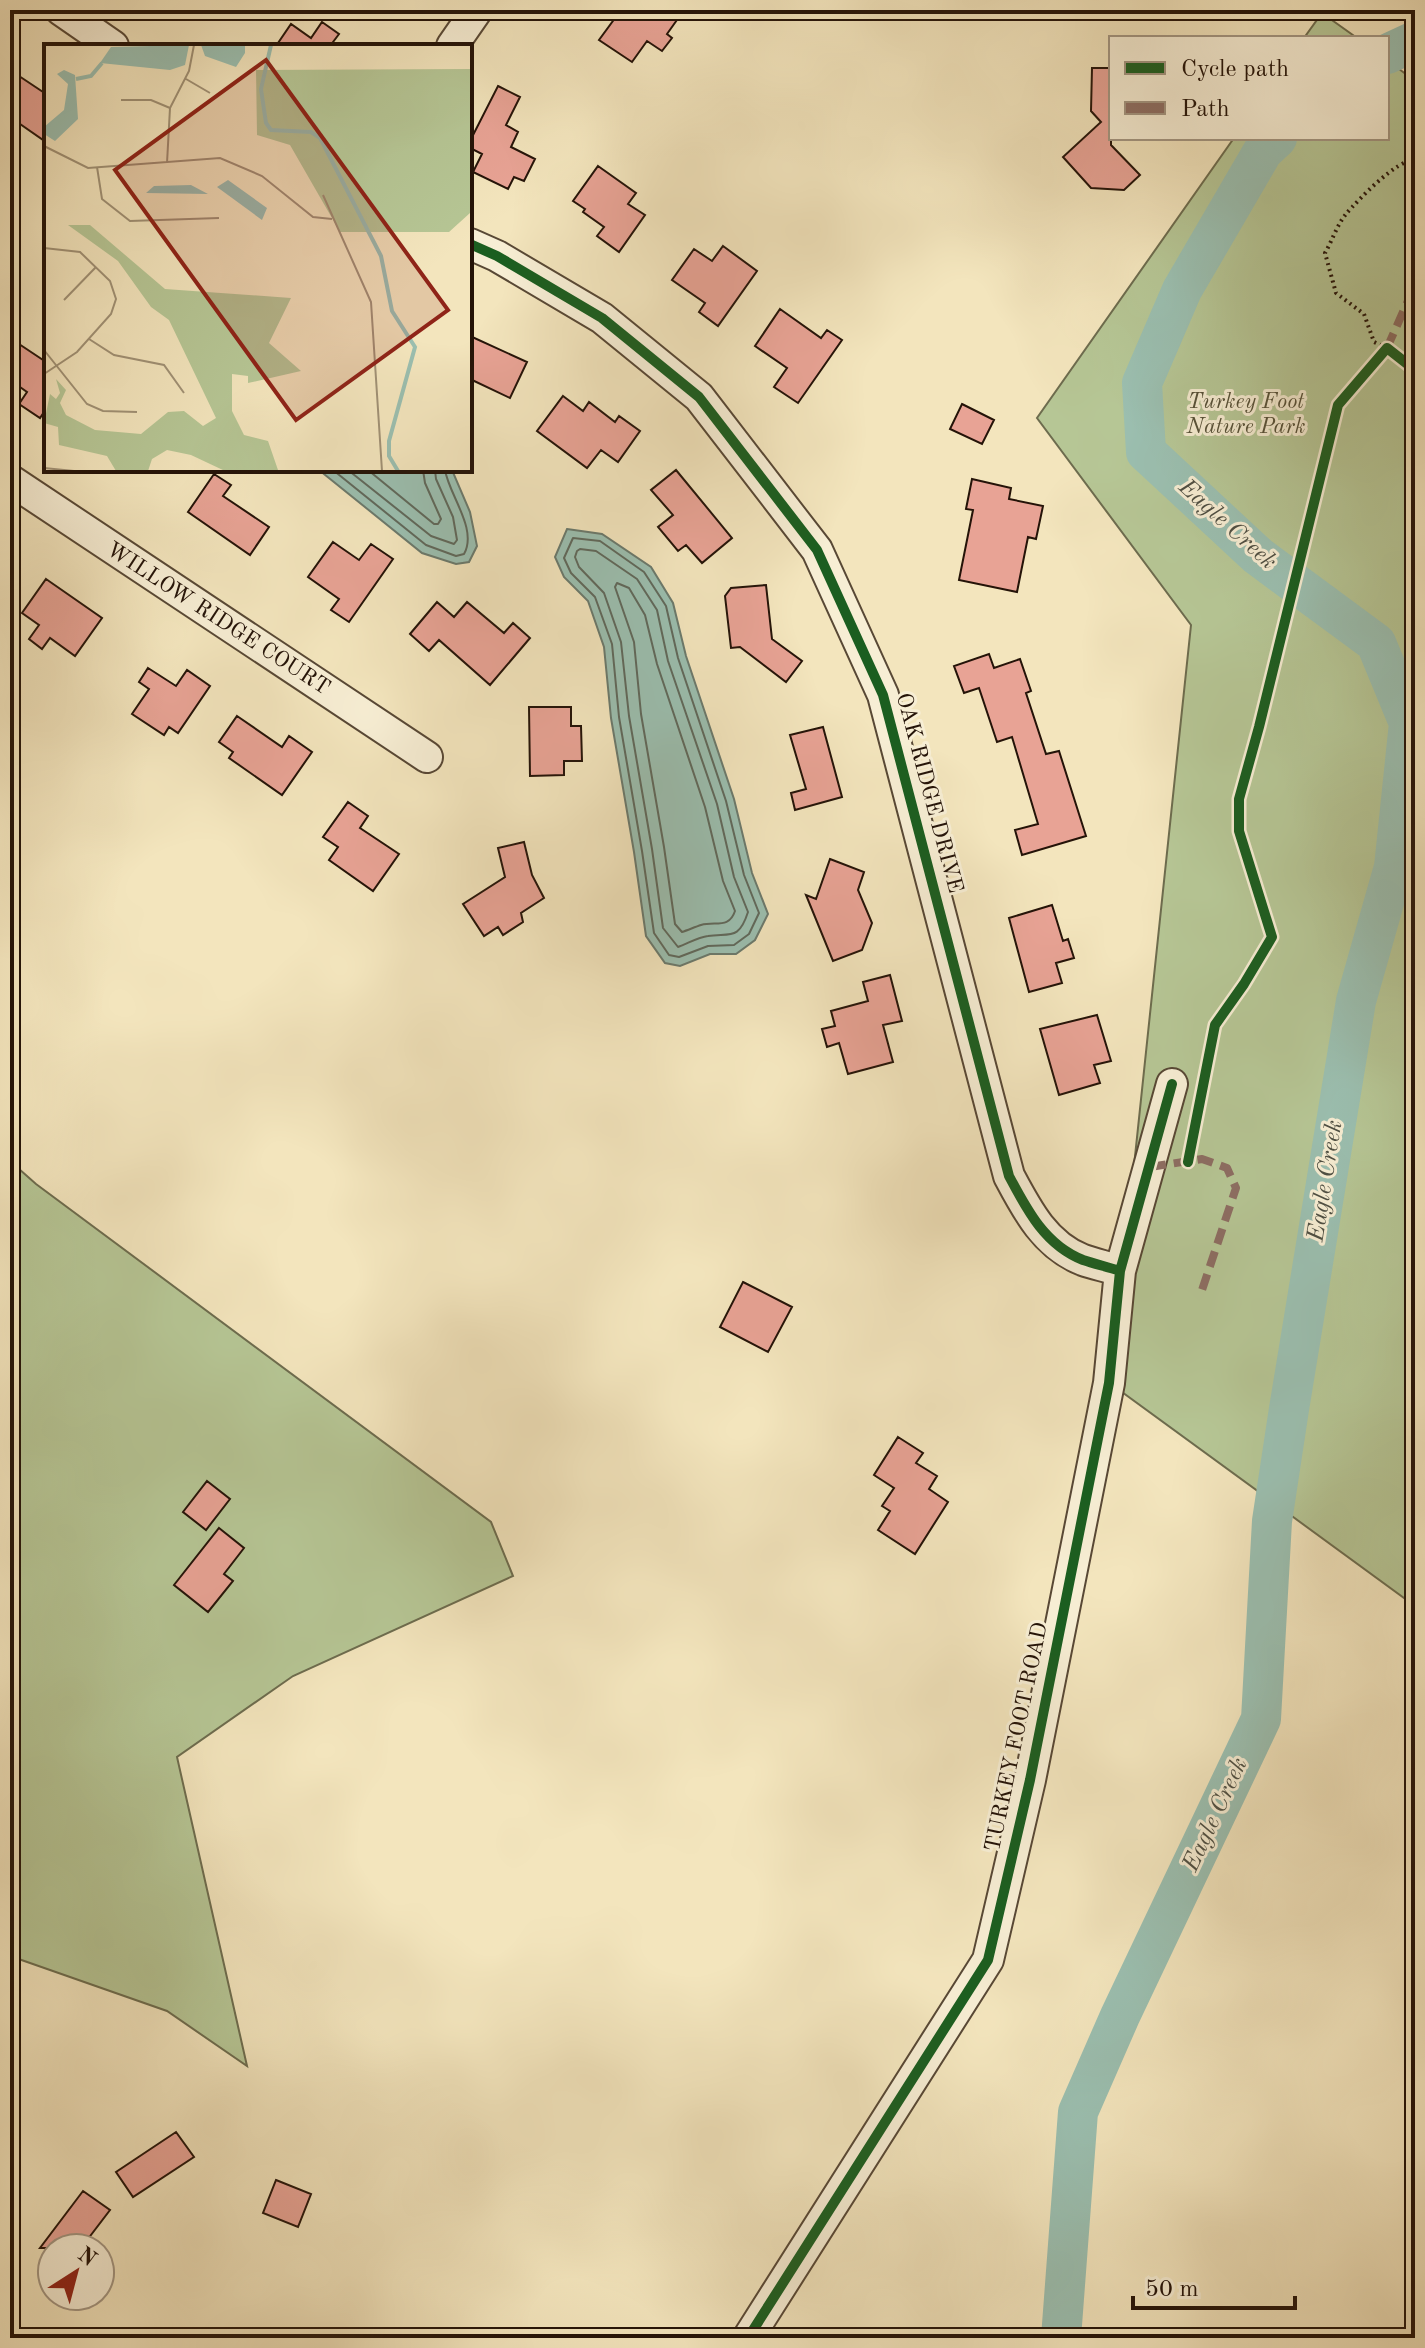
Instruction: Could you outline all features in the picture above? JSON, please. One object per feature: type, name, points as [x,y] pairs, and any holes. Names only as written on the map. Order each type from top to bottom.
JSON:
[{"type":"street","points":[[61,10],[110,44]]},
{"type":"street","points":[[453,44],[477,10]]},
{"type":"street","name":"OAK RIDGE DRIVE","points":[[472,245],[497,256],[602,318],[699,397],[817,550],[883,695],[1009,1176],[1025,1207],[1047,1237],[1080,1259],[1120,1271]]},
{"type":"street","name":"WILLOW RIDGE COURT","points":[[10,480],[427,757]]},
{"type":"street","name":"TURKEY FOOT ROAD","points":[[748,2338],[988,1960],[1030,1780],[1109,1383],[1120,1271],[1172,1084]]},
{"type":"path","points":[[1387,348],[1374,342],[1364,314],[1336,293],[1325,253],[1345,215],[1388,173],[1409,159],[1415,160]]},
{"type":"green space","points":[[1322,13],[1354,36],[1305,36]]},
{"type":"green space","name":"Turkey Foot Nature Park","points":[[1389,62],[1415,81],[1415,1606],[1111,1384],[1191,625],[1037,418],[1233,140],[1389,140]]},
{"type":"green space","points":[[10,1161],[36,1184],[491,1522],[513,1576],[293,1676],[177,1757],[247,2066],[167,2011],[10,1956]]},
{"type":"water","points":[[321,472],[453,472],[470,512],[477,546],[469,562],[456,564],[422,553]]},
{"type":"water","points":[[567,529],[602,534],[651,567],[673,603],[686,656],[734,799],[752,873],[768,914],[755,940],[736,954],[710,954],[680,966],[665,963],[646,936],[611,718],[604,647],[588,601],[564,577],[555,557]]},
{"type":"building","points":[[621,10],[684,10],[667,34],[672,38],[662,51],[647,41],[632,62],[599,40]]},
{"type":"building","points":[[322,22],[339,34],[332,44],[277,44],[291,24],[311,38]]},
{"type":"building","points":[[1092,68],[1109,68],[1109,140],[1140,175],[1124,190],[1091,188],[1063,157],[1101,122],[1091,111]]},
{"type":"building","points":[[19,76],[44,93],[44,141],[10,117],[10,89]]},
{"type":"building","points":[[498,86],[520,97],[506,125],[518,132],[511,147],[535,159],[524,181],[514,177],[508,189],[473,172],[482,154],[472,149],[472,137]]},
{"type":"building","points":[[598,166],[636,193],[628,204],[645,215],[619,252],[597,236],[604,227],[573,201]]},
{"type":"building","points":[[723,246],[757,271],[718,326],[699,312],[705,303],[672,280],[694,249],[712,261]]},
{"type":"building","points":[[780,309],[821,338],[827,330],[842,340],[798,403],[774,387],[787,368],[755,346]]},
{"type":"building","points":[[472,337],[527,362],[510,398],[472,380]]},
{"type":"building","points":[[10,338],[44,361],[44,412],[40,418],[19,404],[27,392],[10,380]]},
{"type":"building","points":[[563,396],[583,411],[589,402],[615,422],[619,416],[640,431],[618,462],[601,450],[587,468],[537,431]]},
{"type":"building","points":[[962,404],[994,420],[982,444],[950,429]]},
{"type":"building","points":[[676,470],[732,538],[702,563],[686,545],[678,551],[658,527],[673,515],[651,490]]},
{"type":"building","points":[[214,474],[231,485],[223,496],[269,527],[250,555],[188,512]]},
{"type":"building","points":[[972,479],[1011,488],[1009,499],[1043,506],[1036,539],[1028,537],[1017,592],[959,580],[973,510],[966,509]]},
{"type":"building","points":[[333,542],[359,560],[371,544],[393,559],[349,622],[331,610],[339,599],[308,577]]},
{"type":"building","points":[[46,579],[102,618],[75,656],[50,638],[42,649],[29,639],[39,625],[22,613]]},
{"type":"building","points":[[766,585],[772,639],[802,661],[786,682],[740,647],[731,648],[725,596],[731,588]]},
{"type":"building","points":[[437,602],[454,617],[467,602],[504,633],[513,623],[530,638],[490,685],[439,640],[429,651],[410,634]]},
{"type":"building","points":[[989,654],[994,668],[1020,659],[1031,691],[1026,693],[1046,754],[1059,751],[1086,836],[1022,855],[1015,830],[1038,824],[1012,737],[997,742],[979,688],[964,693],[954,666]]},
{"type":"building","points":[[148,668],[176,686],[187,670],[210,686],[178,733],[169,727],[164,735],[132,714],[149,689],[139,682]]},
{"type":"building","points":[[529,707],[571,707],[571,726],[581,726],[582,761],[564,761],[564,775],[530,776]]},
{"type":"building","points":[[237,716],[282,747],[289,736],[312,752],[282,795],[229,758],[233,752],[219,742]]},
{"type":"building","points":[[823,727],[842,797],[795,810],[791,793],[806,789],[790,735]]},
{"type":"building","points":[[348,802],[368,816],[360,828],[399,854],[373,891],[329,860],[338,847],[323,837]]},
{"type":"building","points":[[524,842],[532,875],[544,898],[521,913],[523,922],[503,935],[498,927],[484,936],[463,904],[505,877],[498,848]]},
{"type":"building","points":[[830,859],[864,872],[858,890],[872,923],[862,950],[833,961],[806,895],[816,899]]},
{"type":"building","points":[[1052,905],[1063,941],[1068,939],[1074,958],[1056,963],[1062,983],[1029,992],[1009,918]]},
{"type":"building","points":[[890,975],[902,1021],[883,1025],[893,1062],[848,1074],[839,1043],[827,1047],[822,1029],[835,1026],[831,1011],[868,1001],[863,982]]},
{"type":"building","points":[[1097,1015],[1111,1061],[1094,1065],[1100,1083],[1059,1095],[1040,1029]]},
{"type":"building","points":[[743,1282],[792,1307],[768,1352],[720,1327]]},
{"type":"building","points":[[898,1437],[923,1453],[916,1463],[937,1476],[929,1489],[948,1502],[915,1554],[878,1530],[890,1511],[882,1506],[894,1488],[874,1475]]},
{"type":"building","points":[[207,1481],[230,1499],[206,1530],[183,1512]]},
{"type":"building","points":[[219,1528],[244,1548],[224,1574],[233,1581],[208,1612],[174,1585]]},
{"type":"building","points":[[176,2132],[194,2157],[133,2197],[116,2172]]},
{"type":"building","points":[[276,2180],[311,2194],[298,2227],[263,2213]]},
{"type":"building","points":[[83,2191],[110,2210],[93,2232],[52,2232]]},
{"type":"waterway","name":"Eagle Creek","points":[[1389,53],[1415,41]]},
{"type":"waterway","name":"Eagle Creek","points":[[1061,2338],[1078,2112],[1120,2016],[1261,1719],[1272,1521],[1356,1001],[1394,867],[1409,723],[1376,643],[1258,556],[1146,452],[1142,383],[1182,290],[1263,151],[1275,140]]},
{"type":"marked path","points":[[1387,348],[1415,285]]},
{"type":"marked path","points":[[1150,1167],[1202,1159],[1227,1168],[1236,1188],[1202,1290]]},
{"type":"cycle path","points":[[472,245],[497,256],[602,318],[699,397],[817,550],[883,695],[1009,1176],[1030,1214],[1058,1245],[1083,1260],[1120,1271]]},
{"type":"cycle path","points":[[1188,1162],[1215,1025],[1272,937],[1239,831],[1239,799],[1338,405],[1387,348],[1415,370]]},
{"type":"cycle path","points":[[748,2338],[988,1960],[1030,1780],[1109,1383],[1120,1271],[1172,1084]]}]
